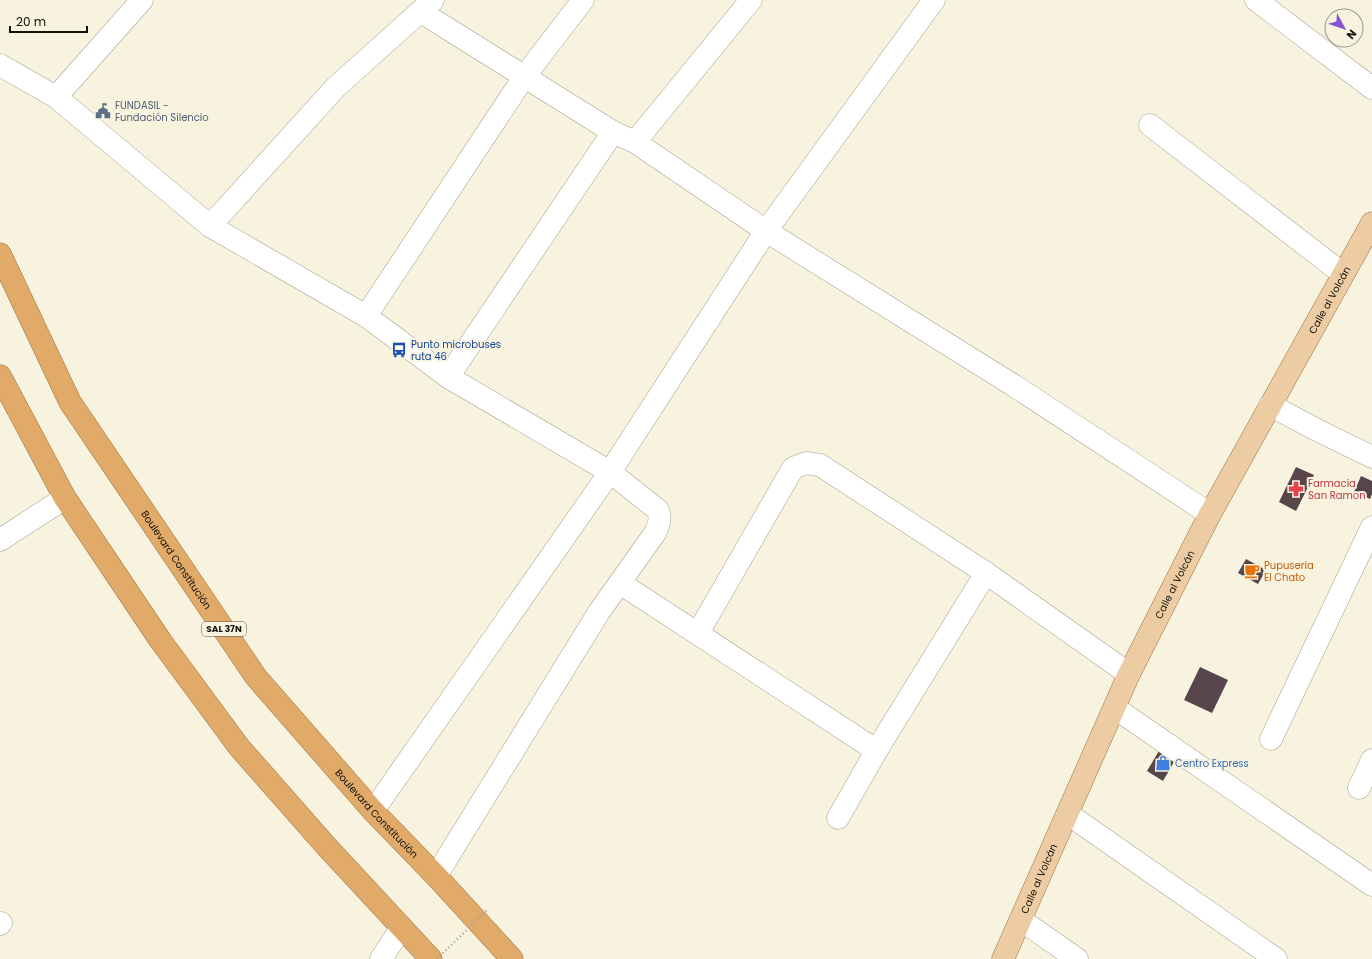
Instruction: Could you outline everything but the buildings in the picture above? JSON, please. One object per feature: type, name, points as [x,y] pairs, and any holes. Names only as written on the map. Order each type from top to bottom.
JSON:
[{"type":"highway","name":"Boulevard Constitución","points":[[0,254],[74,409],[256,677],[373,811],[436,876],[512,959]]},
{"type":"highway","points":[[0,376],[65,498],[160,640],[239,748],[401,928],[431,959]]},
{"type":"main road","name":"Calle al Volcán","points":[[1003,959],[1129,674],[1210,514],[1372,223]]},
{"type":"street","points":[[56,98],[142,0]]},
{"type":"street","points":[[366,316],[524,77],[583,0]]},
{"type":"street","points":[[635,142],[751,0]]},
{"type":"street","points":[[373,811],[610,472],[766,231],[934,0]]},
{"type":"street","points":[[1256,0],[1372,88]]},
{"type":"street","points":[[210,226],[336,87],[427,6],[524,77],[613,132],[635,142],[766,231],[1013,384],[1210,514]]},
{"type":"street","points":[[1,66],[56,98],[210,226],[366,316],[448,377],[610,472],[658,510],[661,517],[655,533],[599,612],[436,876]]},
{"type":"street","points":[[1150,125],[1344,274]]},
{"type":"street","points":[[448,377],[613,132]]},
{"type":"street","points":[[1270,405],[1372,457]]},
{"type":"street","points":[[698,633],[793,468],[806,463],[820,465],[986,573],[1129,674]]},
{"type":"street","points":[[0,540],[65,498]]},
{"type":"street","points":[[1271,739],[1372,527]]},
{"type":"street","points":[[838,818],[878,748],[986,573]]},
{"type":"street","points":[[620,583],[868,745],[878,748]]},
{"type":"street","points":[[1115,708],[1372,885]]},
{"type":"street","points":[[1359,788],[1372,760]]},
{"type":"street","points":[[1068,814],[1276,959]]},
{"type":"street","points":[[1021,920],[1077,959]]},
{"type":"street","points":[[381,959],[401,928]]},
{"type":"path","points":[[438,959],[487,910]]},
{"type":"place","name":"FUNDASIL - Fundación Silencio","points":[[103,111]]},
{"type":"place","name":"Punto microbuses ruta 46","points":[[399,350]]},
{"type":"place","name":"Farmacia San Ramon","points":[[1296,489]]},
{"type":"place","name":"Pupuseria El Chato","points":[[1252,571]]},
{"type":"place","name":"Centro Express","points":[[1163,763]]}]
